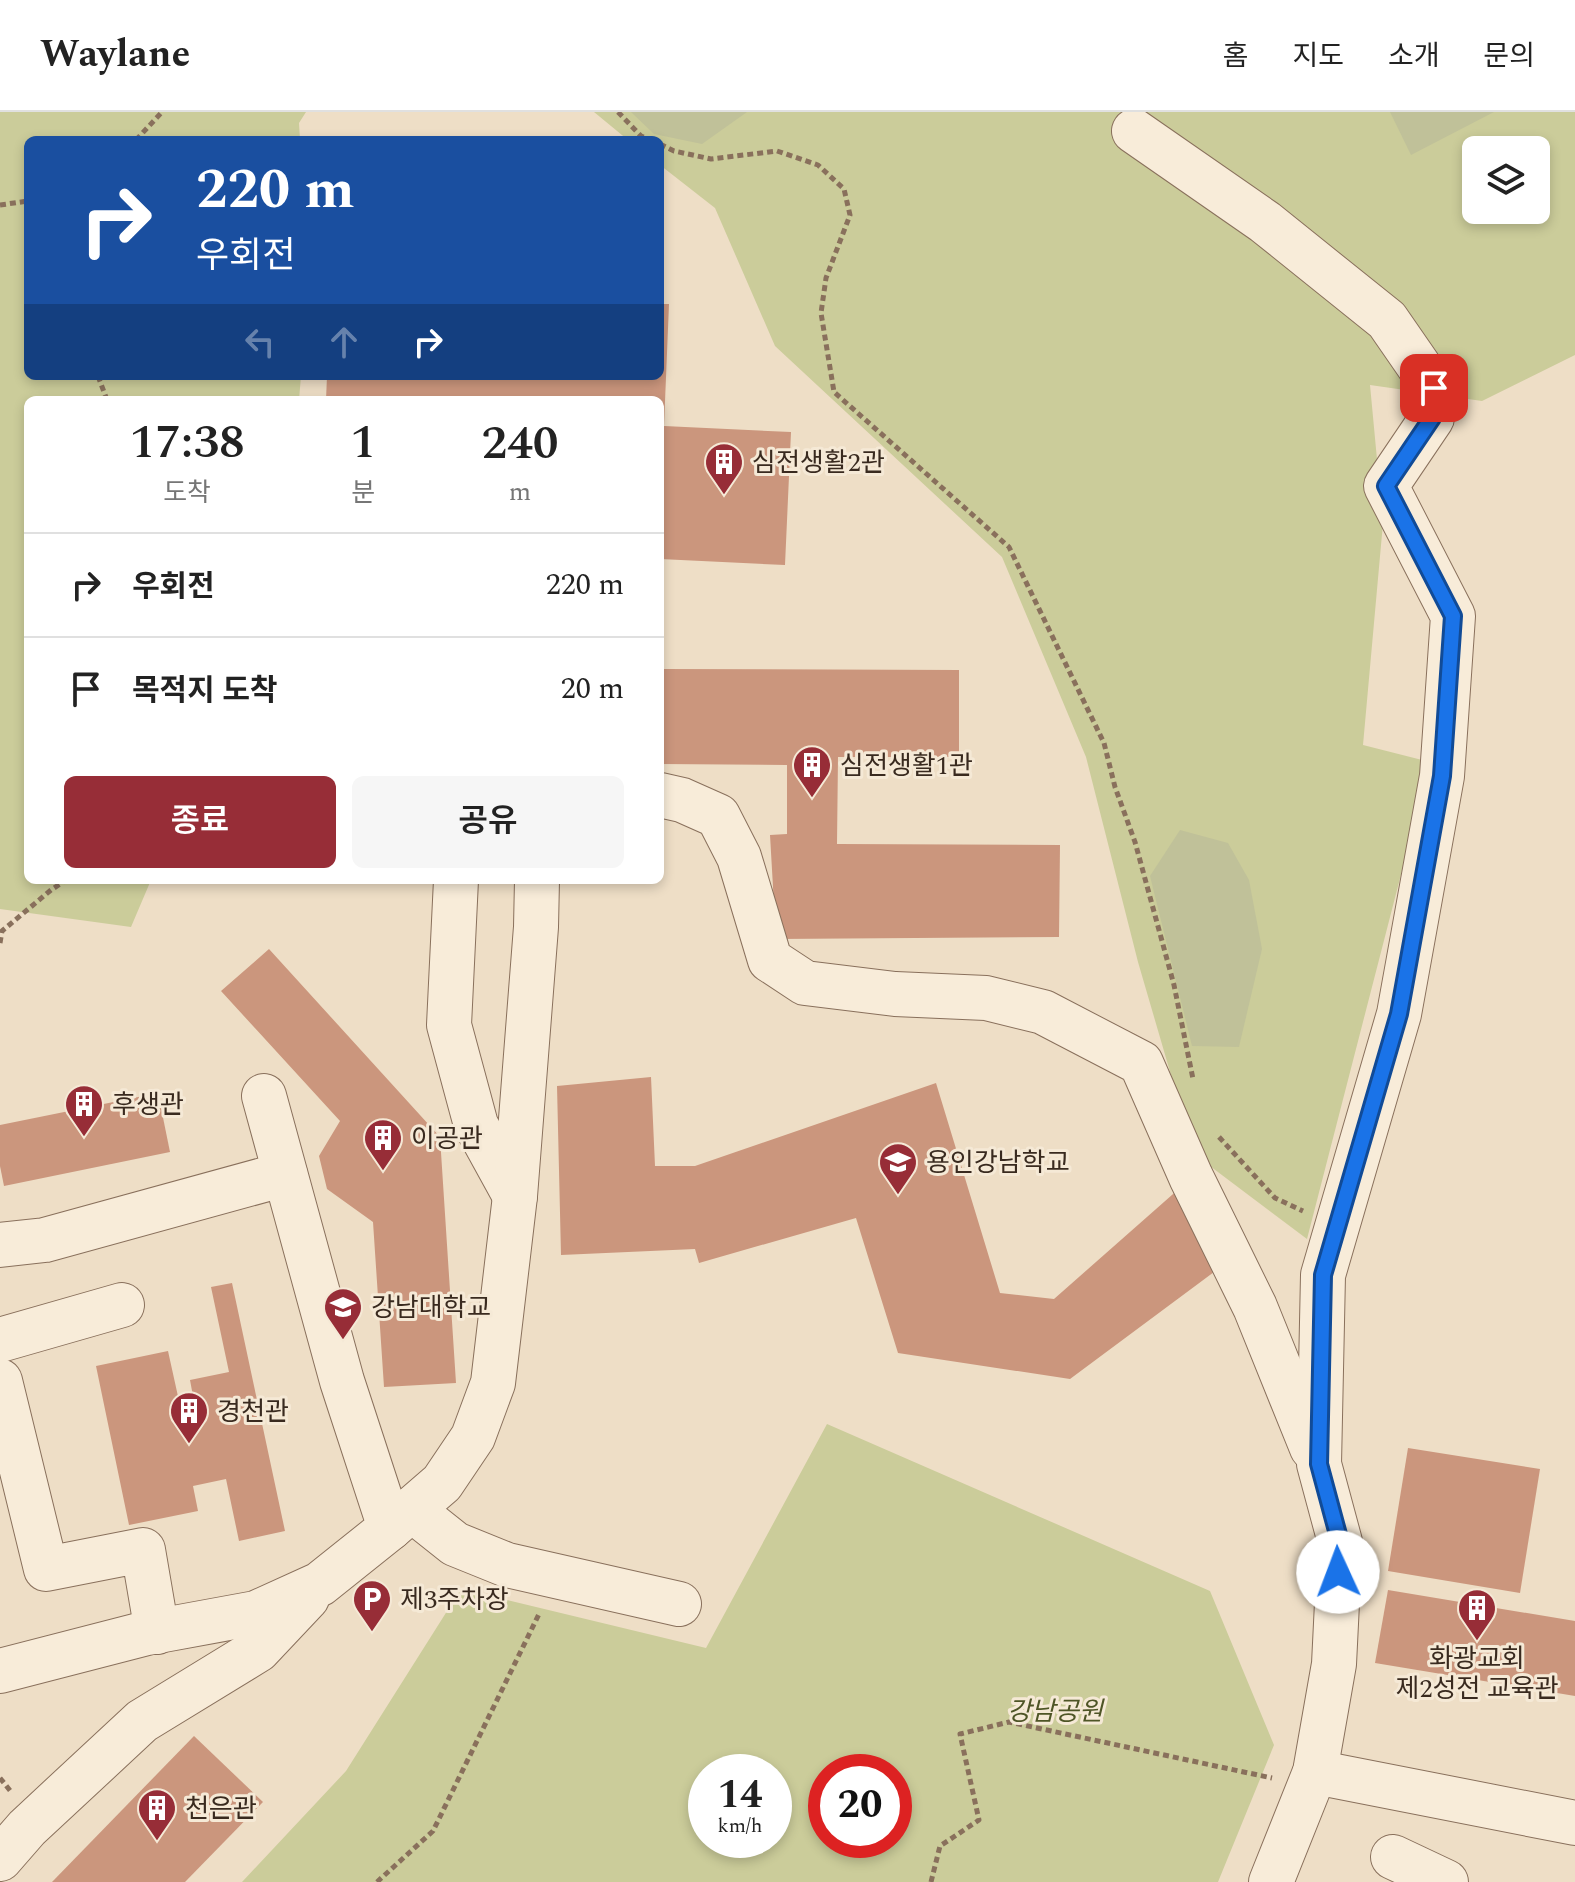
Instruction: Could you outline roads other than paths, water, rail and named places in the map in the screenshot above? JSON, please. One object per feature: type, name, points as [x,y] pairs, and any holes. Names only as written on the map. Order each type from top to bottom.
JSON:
[{"type":"street","points":[[1134,131],[1265,222],[1387,320],[1434,388],[1432,418],[1386,486],[1453,616],[1442,776],[1399,1014],[1323,1275],[1319,1464]]},
{"type":"street","points":[[664,796],[682,800],[718,816],[739,857],[770,960],[805,983],[895,994],[986,998],[1043,1012],[1141,1063],[1191,1177],[1255,1307],[1319,1464],[1340,1542],[1334,1664],[1295,1775],[1271,1882]]},
{"type":"street","points":[[456,884],[449,1025],[476,1125],[515,1196]]},
{"type":"street","points":[[0,1859],[27,1828],[142,1721],[258,1650],[320,1584],[442,1483],[473,1437],[493,1383],[515,1196],[537,884]]},
{"type":"street","points":[[264,1096],[342,1381],[400,1518],[507,1565],[679,1604]]},
{"type":"street","points":[[0,1245],[45,1240],[285,1174]]},
{"type":"street","points":[[0,1340],[122,1305]]},
{"type":"street","points":[[0,1381],[46,1569],[143,1550],[157,1632]]},
{"type":"street","points":[[0,1671],[157,1632],[256,1613],[320,1584]]},
{"type":"street","points":[[1295,1775],[1575,1823]]},
{"type":"street","points":[[1393,1857],[1446,1882]]},
{"type":"place","name":"심전생활2관","points":[[724,496]]},
{"type":"place","name":"심전생활1관","points":[[812,799]]},
{"type":"place","name":"후생관","points":[[84,1138]]},
{"type":"place","name":"이공관","points":[[383,1172]]},
{"type":"place","name":"용인강남학교","points":[[898,1196]]},
{"type":"place","name":"강남대학교","points":[[343,1341]]},
{"type":"place","name":"경천관","points":[[189,1445]]},
{"type":"place","name":"제3주차장","points":[[372,1633]]},
{"type":"place","name":"화광교회 제2성전 교육관","points":[[1477,1642]]},
{"type":"place","name":"천은관","points":[[157,1842]]},
{"type":"park label","name":"강남공원","points":[[1055,1711]]}]
